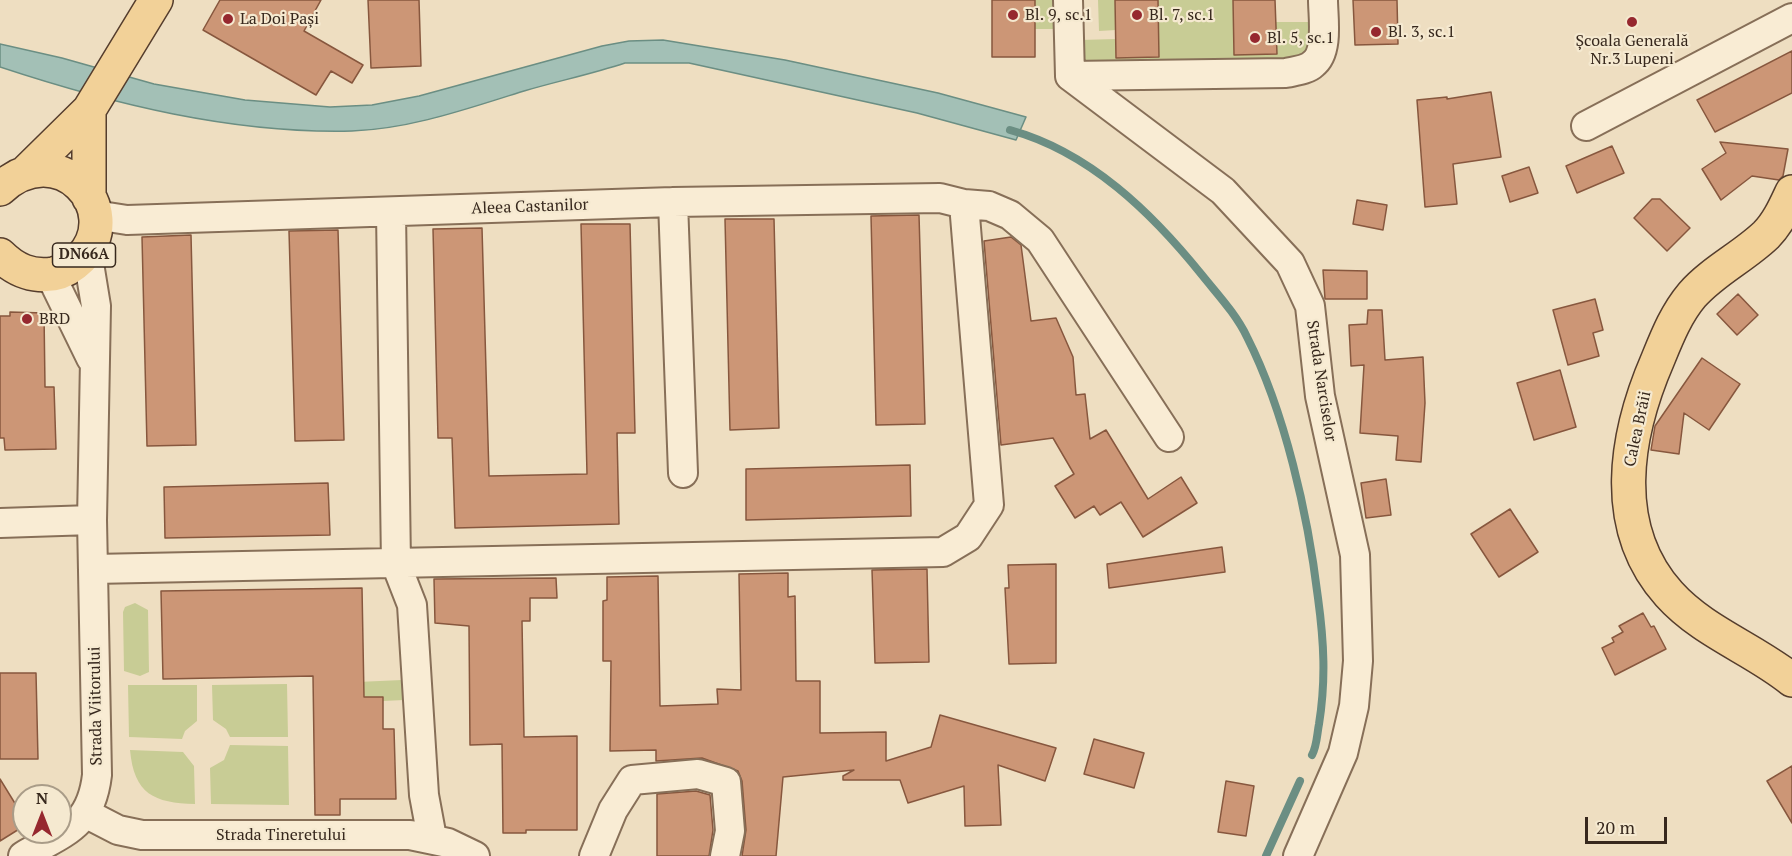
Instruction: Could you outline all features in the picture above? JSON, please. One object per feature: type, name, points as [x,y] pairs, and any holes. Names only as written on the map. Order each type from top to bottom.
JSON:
[{"type":"main road","points":[[0,189],[11,179],[27,171],[89,110],[156,0]]},
{"type":"main road","name":"DN66A","points":[[0,255],[10,265],[25,273],[50,274],[75,264],[87,251],[94,234],[89,110]]},
{"type":"main road","points":[[27,171],[45,169],[63,173],[78,183],[92,207]]},
{"type":"main road","name":"Calea Brăii","points":[[1792,192],[1782,213],[1767,233],[1707,281],[1682,309],[1643,397],[1631,446],[1627,477],[1629,509],[1636,537],[1651,568],[1669,594],[1706,625],[1792,680]]},
{"type":"street","points":[[1068,0],[1070,76],[1286,73],[1304,68],[1313,65],[1321,50],[1323,0]]},
{"type":"street","points":[[1586,126],[1792,18]]},
{"type":"street","name":"Strada Narciselor","points":[[1070,76],[1222,191],[1290,263],[1310,306],[1320,396],[1355,555],[1358,661],[1354,706],[1343,753],[1298,856]]},
{"type":"street","name":"Aleea Castanilor","points":[[92,207],[127,220],[673,202],[940,198],[964,204],[989,206],[1010,215],[1040,240],[1169,437]]},
{"type":"street","points":[[673,202],[683,473]]},
{"type":"street","points":[[93,569],[943,552],[968,537],[989,505],[964,204]]},
{"type":"street","points":[[391,212],[396,564],[411,604],[424,795],[432,838]]},
{"type":"street","name":"Strada Viitorului","points":[[87,251],[96,306],[92,520],[98,775],[95,796],[87,814]]},
{"type":"street","name":"Strada Viitorului","points":[[50,274],[96,368]]},
{"type":"street","points":[[0,523],[92,520]]},
{"type":"street","points":[[594,856],[613,810],[632,780],[698,774],[726,782],[730,831],[725,856]]},
{"type":"street","points":[[24,856],[72,827],[87,814]]},
{"type":"street","name":"Strada Tineretului","points":[[87,814],[118,830],[142,835],[389,835],[432,838],[475,856]]},
{"type":"green space","points":[[1035,0],[1058,0],[1059,29],[1035,29]]},
{"type":"green space","points":[[1098,0],[1115,0],[1116,30],[1099,31]]},
{"type":"green space","points":[[1158,0],[1233,0],[1234,55],[1276,54],[1276,22],[1312,22],[1312,44],[1302,60],[1082,65],[1080,40],[1116,39],[1117,58],[1159,57]]},
{"type":"green space","points":[[135,603],[148,610],[149,672],[140,676],[124,671],[123,612],[125,607]]},
{"type":"green space","points":[[402,680],[404,700],[383,701],[382,697],[313,698],[313,684]]},
{"type":"green space","points":[[287,684],[288,737],[230,737],[226,729],[213,720],[212,685]]},
{"type":"green space","points":[[128,685],[197,685],[197,721],[185,731],[182,739],[129,737]]},
{"type":"green space","points":[[230,745],[288,746],[289,805],[211,804],[210,768],[224,760]]},
{"type":"green space","points":[[130,750],[183,752],[194,766],[195,804],[168,801],[149,793],[136,777]]},
{"type":"water","points":[[663,40],[785,60],[938,93],[1026,117],[1016,140],[917,113],[689,63],[625,63],[418,122],[352,131],[307,131],[218,122],[173,114],[86,93],[0,67],[0,44],[62,58],[154,84],[245,100],[330,107],[372,105],[419,96],[602,46],[629,41]]},
{"type":"building","points":[[220,0],[321,0],[304,31],[363,65],[352,83],[331,71],[316,95],[203,30]]},
{"type":"building","points":[[368,0],[419,0],[421,66],[371,68]]},
{"type":"building","name":"Bl. 9, sc.1","points":[[992,0],[1035,0],[1035,57],[992,57]]},
{"type":"building","name":"Bl. 7, sc.1","points":[[1115,0],[1158,0],[1159,57],[1116,58]]},
{"type":"building","name":"Bl. 5, sc.1","points":[[1233,0],[1275,0],[1277,54],[1234,55]]},
{"type":"building","name":"Bl. 3, sc.1","points":[[1353,0],[1397,0],[1398,44],[1355,45]]},
{"type":"building","points":[[1792,51],[1792,93],[1715,132],[1697,100]]},
{"type":"building","points":[[1491,92],[1501,157],[1453,164],[1457,204],[1425,207],[1417,100],[1447,97],[1447,99]]},
{"type":"building","points":[[1720,142],[1788,149],[1783,176],[1779,180],[1752,176],[1721,200],[1702,169],[1726,153]]},
{"type":"building","points":[[1612,146],[1624,173],[1577,193],[1566,166]]},
{"type":"building","points":[[1529,167],[1538,193],[1510,202],[1502,176]]},
{"type":"building","points":[[1652,199],[1660,199],[1690,228],[1667,251],[1634,218]]},
{"type":"building","points":[[1357,200],[1387,205],[1383,230],[1353,224]]},
{"type":"building","points":[[919,215],[925,424],[876,425],[871,216]]},
{"type":"building","points":[[725,219],[774,219],[779,428],[730,430]]},
{"type":"building","points":[[581,224],[630,224],[635,433],[617,433],[619,524],[455,528],[452,438],[438,438],[433,229],[482,228],[489,476],[587,474]]},
{"type":"building","points":[[338,230],[344,440],[295,441],[289,231]]},
{"type":"building","points":[[191,235],[196,445],[147,446],[142,237]]},
{"type":"building","points":[[1011,237],[1021,245],[1031,321],[1056,318],[1073,357],[1076,395],[1085,394],[1090,439],[1106,430],[1148,499],[1181,477],[1197,503],[1143,537],[1121,502],[1100,515],[1094,506],[1075,518],[1055,486],[1074,474],[1053,438],[1001,445],[984,241]]},
{"type":"building","points":[[1323,270],[1367,271],[1367,299],[1325,299]]},
{"type":"building","points":[[1738,294],[1758,315],[1737,335],[1717,314]]},
{"type":"building","points":[[1595,299],[1603,330],[1593,333],[1599,356],[1568,365],[1553,310]]},
{"type":"building","points":[[1368,310],[1382,310],[1385,360],[1423,357],[1425,403],[1421,462],[1396,460],[1398,436],[1360,433],[1364,365],[1351,366],[1349,325],[1367,324]]},
{"type":"building","points":[[10,312],[44,313],[45,387],[54,387],[56,449],[5,450],[4,438],[0,438],[0,316],[10,316]]},
{"type":"building","points":[[1702,358],[1740,384],[1709,430],[1684,413],[1679,454],[1651,450],[1655,426]]},
{"type":"building","points":[[1560,370],[1576,427],[1534,440],[1517,383]]},
{"type":"building","points":[[910,465],[911,516],[746,520],[746,469]]},
{"type":"building","points":[[1386,479],[1391,515],[1366,518],[1361,483]]},
{"type":"building","points":[[328,483],[330,535],[165,538],[164,487]]},
{"type":"building","points":[[1510,509],[1538,552],[1499,577],[1471,534]]},
{"type":"building","points":[[1222,547],[1225,572],[1109,588],[1107,564]]},
{"type":"building","points":[[1056,564],[1056,663],[1009,664],[1005,588],[1009,588],[1008,565]]},
{"type":"building","points":[[927,569],[929,662],[875,663],[872,570]]},
{"type":"building","points":[[788,573],[788,597],[795,596],[796,681],[820,681],[820,733],[886,732],[886,761],[931,747],[940,715],[1056,748],[1045,781],[998,765],[1001,825],[965,826],[964,786],[908,803],[900,780],[843,780],[843,776],[854,770],[783,777],[776,856],[742,856],[746,830],[742,781],[738,771],[702,758],[656,761],[656,750],[610,751],[611,661],[603,661],[603,601],[607,600],[607,577],[658,576],[660,706],[718,704],[717,689],[741,690],[739,574]]},
{"type":"building","points":[[556,578],[557,598],[530,598],[530,621],[522,621],[524,737],[577,736],[577,830],[526,830],[526,833],[503,833],[502,744],[470,745],[469,626],[435,623],[434,579]]},
{"type":"building","points":[[362,588],[364,697],[383,697],[383,729],[394,729],[396,799],[340,799],[340,815],[315,815],[313,676],[163,679],[161,591]]},
{"type":"building","points":[[1643,613],[1651,627],[1654,626],[1666,649],[1615,675],[1602,648],[1614,642],[1612,638],[1623,632],[1619,626]]},
{"type":"building","points":[[0,673],[36,673],[38,759],[0,759]]},
{"type":"building","points":[[1094,739],[1144,753],[1134,788],[1084,774]]},
{"type":"building","points":[[1792,766],[1792,823],[1767,781]]},
{"type":"building","points":[[0,779],[12,798],[12,834],[0,841]]},
{"type":"building","points":[[1226,781],[1254,786],[1246,836],[1218,832]]},
{"type":"building","points":[[696,791],[710,795],[713,830],[709,856],[657,856],[657,794]]},
{"type":"waterway","points":[[1010,130],[1067,153],[1093,169],[1140,208],[1183,252],[1232,313],[1247,337],[1261,366],[1284,431],[1301,499],[1314,566],[1322,630],[1323,676],[1319,724],[1312,755]]},
{"type":"waterway","points":[[1266,856],[1300,781]]},
{"type":"place","name":"Bl. 9, sc.1","points":[[1013,15]]},
{"type":"place","name":"Bl. 7, sc.1","points":[[1137,15]]},
{"type":"place","name":"La Doi Pași","points":[[228,19]]},
{"type":"place","name":"Școala Generală Nr.3 Lupeni","points":[[1632,22]]},
{"type":"place","name":"Bl. 3, sc.1","points":[[1376,32]]},
{"type":"place","name":"Bl. 5, sc.1","points":[[1255,38]]},
{"type":"place","name":"BRD","points":[[27,319]]}]
